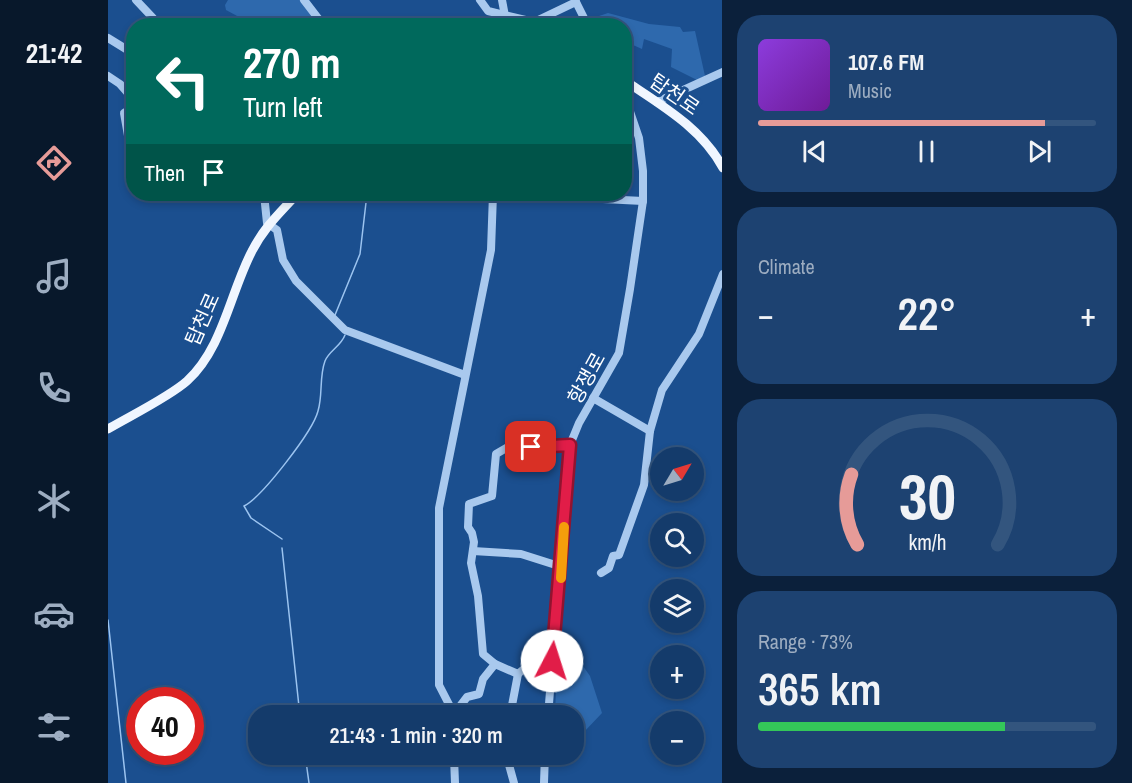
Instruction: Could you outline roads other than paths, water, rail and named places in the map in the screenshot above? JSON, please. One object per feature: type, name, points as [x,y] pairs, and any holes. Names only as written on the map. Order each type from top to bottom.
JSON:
[{"type":"main road","name":"탑천로","points":[[632,85],[697,132],[722,166]]},
{"type":"main road","name":"탑천로","points":[[108,429],[186,382],[196,370],[210,351],[245,265],[267,224],[290,201]]},
{"type":"street","points":[[136,0],[153,18]]},
{"type":"street","points":[[304,0],[318,18]]},
{"type":"street","points":[[480,0],[488,11],[511,18]]},
{"type":"street","points":[[502,0],[505,16]]},
{"type":"street","points":[[542,18],[575,1],[584,18]]},
{"type":"street","points":[[108,38],[126,49]]},
{"type":"street","points":[[657,102],[722,72]]},
{"type":"street","points":[[108,75],[126,91]]},
{"type":"street","name":"항쟁로","points":[[549,705],[562,567],[570,445],[619,353],[643,201],[643,171],[639,138],[632,117]]},
{"type":"street","points":[[632,200],[643,201]]},
{"type":"street","points":[[265,201],[267,224],[277,230],[283,260],[296,281],[345,330],[465,375]]},
{"type":"street","points":[[450,705],[440,685],[439,508],[491,250],[493,201]]},
{"type":"street","points":[[601,573],[609,568],[614,556],[619,555],[633,519],[644,485],[650,431],[662,390],[699,334],[722,276]]},
{"type":"street","points":[[593,398],[650,431]]},
{"type":"street","points":[[518,674],[495,664],[483,654],[478,596],[471,563],[474,542],[468,527],[469,504],[492,496],[496,454],[508,447],[570,445]]},
{"type":"street","points":[[473,552],[521,554],[562,567]]},
{"type":"street","points":[[512,705],[518,674],[554,643]]},
{"type":"street","points":[[462,705],[467,697],[479,694],[483,679],[495,664]]},
{"type":"street","points":[[454,765],[455,783]]},
{"type":"street","points":[[509,765],[514,783]]},
{"type":"street","points":[[544,783],[545,765]]},
{"type":"waterway","points":[[335,315],[360,254],[366,201]]},
{"type":"waterway","points":[[282,539],[251,518],[244,506],[274,477],[307,433],[318,411],[325,361],[345,335]]},
{"type":"waterway","points":[[282,548],[299,705]]},
{"type":"waterway","points":[[108,620],[126,783]]},
{"type":"waterway","points":[[307,765],[309,783]]}]
